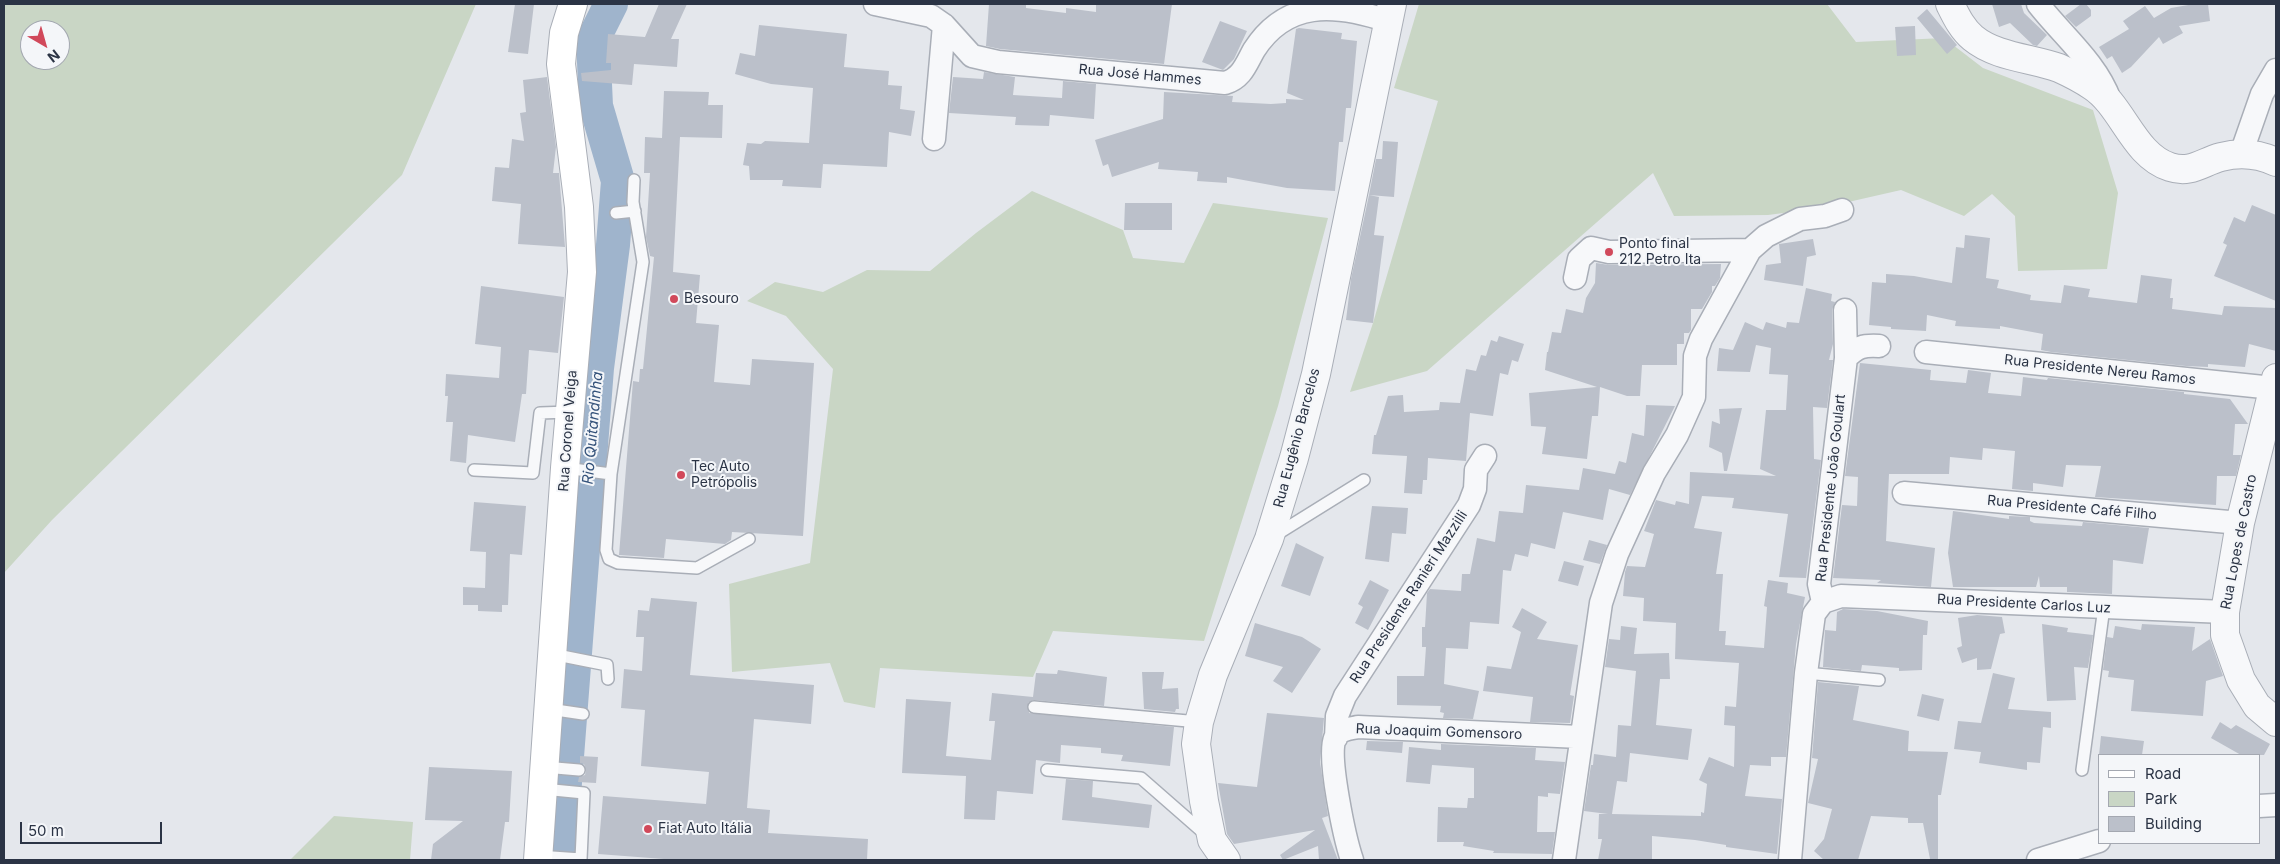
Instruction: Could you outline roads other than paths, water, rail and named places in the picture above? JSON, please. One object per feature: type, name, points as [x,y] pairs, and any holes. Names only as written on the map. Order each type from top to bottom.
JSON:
[{"type":"main road","name":"Rua Coronel Veiga","points":[[543,858],[560,655],[565,468],[582,272],[582,238],[561,64],[564,33],[573,4]]},
{"type":"street","name":"Rua José Hammes","points":[[876,4],[931,16],[944,25],[972,56],[998,62],[1226,83],[1240,76],[1261,38],[1291,12],[1302,8],[1336,9],[1364,13],[1390,12]]},
{"type":"street","points":[[1950,4],[1959,22],[1974,38],[1993,48],[2058,68],[2095,88],[2134,137],[2153,157],[2169,167],[2190,170],[2220,157],[2242,154],[2261,155],[2276,162]]},
{"type":"street","points":[[2038,4],[2064,36],[2094,68],[2103,81],[2112,107]]},
{"type":"street","name":"Rua Eugênio Barcelos","points":[[1219,850],[1204,801],[1196,744],[1199,722],[1213,675],[1269,539],[1294,458],[1316,374],[1390,12]]},
{"type":"street","points":[[934,139],[944,25]]},
{"type":"street","points":[[2242,154],[2262,94],[2276,70]]},
{"type":"street","points":[[1564,860],[1580,737],[1601,604],[1618,554],[1654,473],[1677,435],[1694,397],[1695,356],[1701,339],[1750,250],[1766,236],[1800,219],[1825,216],[1842,210]]},
{"type":"street","points":[[1575,278],[1579,259],[1591,248],[1609,252],[1750,250]]},
{"type":"street","name":"Rua Presidente João Goulart","points":[[1790,860],[1806,673],[1814,614],[1823,602],[1819,584],[1846,358],[1845,310]]},
{"type":"street","points":[[1846,358],[1855,349],[1863,345],[1879,346]]},
{"type":"street","name":"Rua Presidente Nereu Ramos","points":[[1926,352],[2275,383]]},
{"type":"street","name":"Rua Lopes de Castro","points":[[2275,383],[2240,523],[2225,612],[2225,635],[2241,680],[2257,706],[2276,722]]},
{"type":"street","name":"Rua Presidente Ranieri Mazzilli","points":[[1336,738],[1337,716],[1345,696],[1469,505],[1475,489],[1476,470],[1485,456]]},
{"type":"street","name":"Rua Presidente Café Filho","points":[[1904,493],[2240,523]]},
{"type":"street","name":"Rua Presidente Carlos Luz","points":[[1823,602],[1841,596],[2225,612]]},
{"type":"street","name":"Rua Joaquim Gomensoro","points":[[1352,860],[1332,756],[1336,738],[1343,730],[1358,727],[1580,737]]},
{"type":"street","points":[[2260,806],[2276,805]]},
{"type":"street","points":[[2038,860],[2098,841]]},
{"type":"lane","points":[[634,180],[632,202],[643,262],[611,474],[606,550],[609,559],[618,563],[698,568],[749,539]]},
{"type":"lane","points":[[616,213],[635,211]]},
{"type":"lane","points":[[474,470],[533,474],[540,413],[569,412]]},
{"type":"lane","points":[[565,468],[611,474]]},
{"type":"lane","points":[[1269,539],[1364,480]]},
{"type":"lane","points":[[2082,770],[2104,607]]},
{"type":"lane","points":[[560,655],[608,665],[608,679]]},
{"type":"lane","points":[[1806,673],[1879,680]]},
{"type":"lane","points":[[1034,706],[1199,722]]},
{"type":"lane","points":[[556,710],[582,714]]},
{"type":"lane","points":[[551,779],[579,770]]},
{"type":"lane","points":[[1047,770],[1141,778],[1219,850]]},
{"type":"lane","points":[[543,858],[581,859],[584,794],[551,779]]},
{"type":"waterway","name":"Rio Quitandinha","points":[[559,860],[597,368],[613,245],[618,181],[596,106],[593,40],[611,4]]},
{"type":"place","name":"Ponto final 212 Petro Ita","points":[[1609,252]]},
{"type":"place","name":"Besouro","points":[[674,299]]},
{"type":"place","name":"Tec Auto Petrópolis","points":[[681,475]]},
{"type":"place","name":"Fiat Auto Itália","points":[[648,829]]}]
